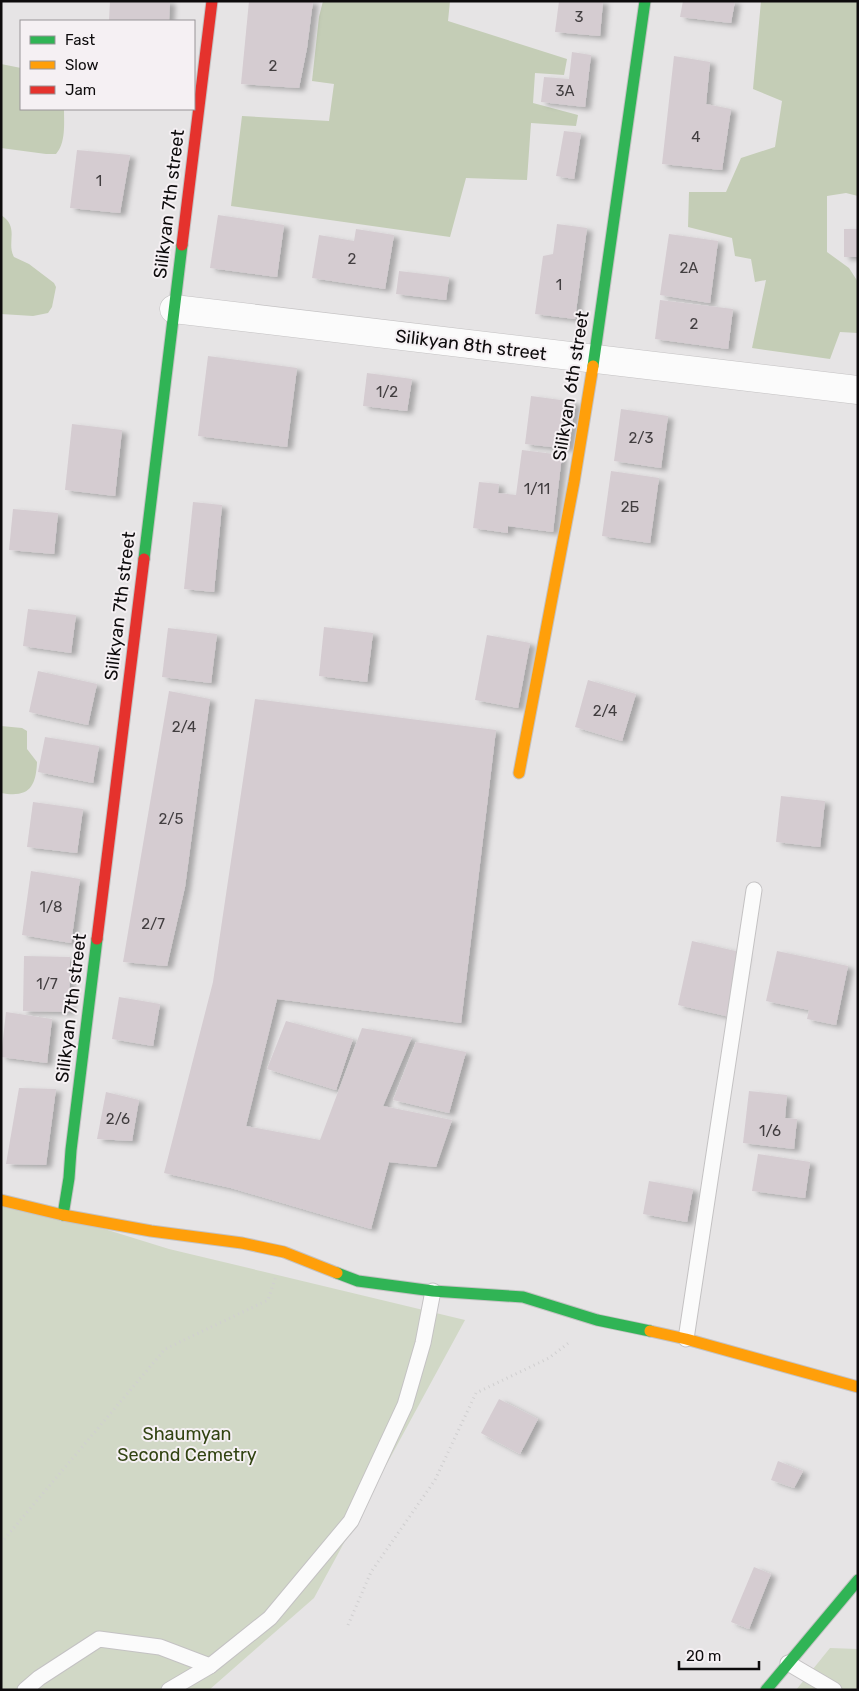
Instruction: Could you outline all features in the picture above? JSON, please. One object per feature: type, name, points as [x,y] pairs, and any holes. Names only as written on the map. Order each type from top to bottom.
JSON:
[{"type":"street","name":"Silikyan 7th street","points":[[63,1215],[212,1]]},
{"type":"street","name":"Silikyan 6th street","points":[[519,773],[574,482],[594,359],[645,1]]},
{"type":"street","name":"Silikyan 8th street","points":[[174,309],[858,390]]},
{"type":"street","points":[[1,1200],[63,1215],[151,1231],[242,1243],[284,1252],[358,1281],[433,1291],[523,1297],[597,1320],[686,1340],[858,1387]]},
{"type":"street","points":[[766,1690],[858,1580]]},
{"type":"lane","points":[[686,1340],[754,890]]},
{"type":"lane","points":[[169,1690],[210,1666],[270,1618],[351,1521],[405,1405],[423,1344],[433,1291]]},
{"type":"lane","points":[[25,1690],[39,1678],[99,1639],[160,1647],[210,1666]]},
{"type":"lane","points":[[788,1663],[834,1690]]},
{"type":"path","points":[[1,1543],[165,1349],[268,1300],[284,1252]]},
{"type":"path","points":[[348,1625],[371,1572],[435,1480],[476,1393],[549,1358],[597,1320]]},
{"type":"green space","points":[[323,1],[450,1],[448,21],[567,59],[564,75],[535,73],[533,103],[578,115],[576,126],[531,123],[527,180],[466,178],[450,237],[231,206],[242,116],[329,121],[334,84],[312,81],[319,17]]},
{"type":"green space","points":[[761,1],[858,1],[858,196],[846,193],[827,196],[827,252],[849,268],[858,282],[858,333],[840,332],[830,359],[752,348],[766,280],[755,282],[751,259],[735,256],[732,238],[688,227],[689,192],[726,192],[741,158],[775,147],[782,101],[753,89]]},
{"type":"green space","points":[[1,64],[20,68],[20,110],[64,110],[64,126],[63,139],[56,154],[1,148]]},
{"type":"green space","points":[[1,215],[10,225],[11,246],[14,257],[29,264],[54,283],[56,287],[52,307],[48,313],[33,316],[1,314]]},
{"type":"green space","points":[[1,726],[22,728],[27,731],[27,749],[37,762],[35,779],[32,785],[29,789],[18,794],[1,793]]},
{"type":"green space","name":"Shaumyan Second Cemetry","points":[[1,1197],[169,1249],[465,1320],[314,1598],[209,1690],[1,1690]]},
{"type":"green space","points":[[830,1648],[858,1649],[858,1690],[796,1690]]},
{"type":"building","points":[[110,1],[170,1],[169,20],[109,20]]},
{"type":"building","points":[[249,1],[313,1],[307,48],[299,88],[241,84]]},
{"type":"building","points":[[559,1],[603,1],[600,36],[555,32]]},
{"type":"building","points":[[683,1],[735,1],[731,23],[680,17]]},
{"type":"building","points":[[572,52],[591,55],[585,107],[541,102],[544,77],[569,79]]},
{"type":"building","points":[[674,56],[710,62],[706,104],[731,109],[722,170],[662,164]]},
{"type":"building","points":[[564,131],[581,133],[574,179],[556,176]]},
{"type":"building","points":[[77,150],[130,155],[120,213],[70,208]]},
{"type":"building","points":[[218,215],[284,225],[277,277],[210,268]]},
{"type":"building","points":[[557,224],[587,228],[575,319],[535,314],[543,256],[553,254]]},
{"type":"building","points":[[356,229],[394,235],[385,289],[312,278],[319,235],[354,241]]},
{"type":"building","points":[[844,229],[858,229],[858,257],[844,257]]},
{"type":"building","points":[[669,234],[718,241],[710,303],[660,295]]},
{"type":"building","points":[[399,271],[449,277],[446,300],[396,294]]},
{"type":"building","points":[[660,300],[733,309],[728,349],[655,339]]},
{"type":"building","points":[[208,356],[297,368],[287,447],[198,436]]},
{"type":"building","points":[[367,373],[412,379],[407,411],[363,406]]},
{"type":"building","points":[[531,396],[575,402],[569,449],[525,444]]},
{"type":"building","points":[[621,409],[668,416],[661,468],[614,461]]},
{"type":"building","points":[[72,424],[122,430],[115,496],[65,490]]},
{"type":"building","points":[[522,450],[562,455],[553,532],[508,526],[508,533],[473,528],[479,482],[499,484],[498,493],[516,495]]},
{"type":"building","points":[[611,471],[659,478],[650,543],[602,536]]},
{"type":"building","points":[[193,502],[222,505],[214,592],[184,589]]},
{"type":"building","points":[[13,509],[58,513],[54,554],[9,550]]},
{"type":"building","points":[[28,609],[76,615],[71,653],[23,646]]},
{"type":"building","points":[[324,627],[373,633],[367,682],[319,676]]},
{"type":"building","points":[[168,628],[217,634],[211,683],[162,677]]},
{"type":"building","points":[[487,635],[530,643],[518,708],[475,700]]},
{"type":"building","points":[[38,671],[97,684],[88,725],[29,712]]},
{"type":"building","points":[[588,680],[636,694],[622,741],[575,727]]},
{"type":"building","points":[[169,691],[210,699],[185,887],[167,966],[123,962]]},
{"type":"building","points":[[255,699],[496,730],[461,1023],[277,999],[246,1126],[320,1140],[362,1028],[412,1037],[383,1106],[452,1120],[436,1167],[389,1162],[371,1229],[231,1188],[164,1173],[213,982]]},
{"type":"building","points":[[45,737],[99,746],[93,783],[38,772]]},
{"type":"building","points":[[781,796],[825,801],[820,847],[776,842]]},
{"type":"building","points":[[33,802],[83,809],[77,853],[27,847]]},
{"type":"building","points":[[31,871],[80,879],[71,943],[22,935]]},
{"type":"building","points":[[692,941],[744,953],[730,1017],[678,1005]]},
{"type":"building","points":[[777,951],[848,966],[836,1025],[807,1019],[809,1010],[766,1001]]},
{"type":"building","points":[[24,956],[70,957],[69,1012],[23,1011]]},
{"type":"building","points":[[119,997],[160,1004],[153,1046],[112,1039]]},
{"type":"building","points":[[6,1012],[52,1019],[47,1063],[1,1057]]},
{"type":"building","points":[[286,1021],[353,1039],[336,1090],[267,1069]]},
{"type":"building","points":[[416,1042],[466,1052],[449,1113],[393,1100]]},
{"type":"building","points":[[19,1088],[56,1089],[46,1165],[6,1164]]},
{"type":"building","points":[[749,1091],[787,1095],[785,1118],[797,1119],[794,1149],[743,1143]]},
{"type":"building","points":[[106,1092],[139,1100],[132,1141],[97,1139]]},
{"type":"building","points":[[758,1154],[810,1162],[805,1198],[752,1191]]},
{"type":"building","points":[[649,1181],[693,1189],[687,1222],[643,1214]]},
{"type":"building","points":[[499,1399],[538,1419],[520,1454],[481,1433]]},
{"type":"building","points":[[778,1461],[803,1471],[794,1488],[771,1480]]},
{"type":"building","points":[[754,1567],[771,1574],[749,1629],[731,1622]]},
{"type":"traffic: fast","points":[[593,366],[645,1]]},
{"type":"traffic: fast","points":[[144,559],[182,245]]},
{"type":"traffic: fast","points":[[63,1215],[97,939]]},
{"type":"traffic: fast","points":[[337,1273],[358,1281],[433,1291],[523,1297],[597,1320],[650,1331]]},
{"type":"traffic: fast","points":[[766,1690],[858,1580]]},
{"type":"traffic: slow","points":[[519,773],[574,482],[593,366]]},
{"type":"traffic: slow","points":[[1,1200],[63,1215],[151,1231],[242,1243],[284,1252],[337,1273]]},
{"type":"traffic: slow","points":[[650,1331],[686,1339],[858,1387]]},
{"type":"traffic: jam","points":[[182,245],[212,1]]},
{"type":"traffic: jam","points":[[97,939],[144,559]]}]
